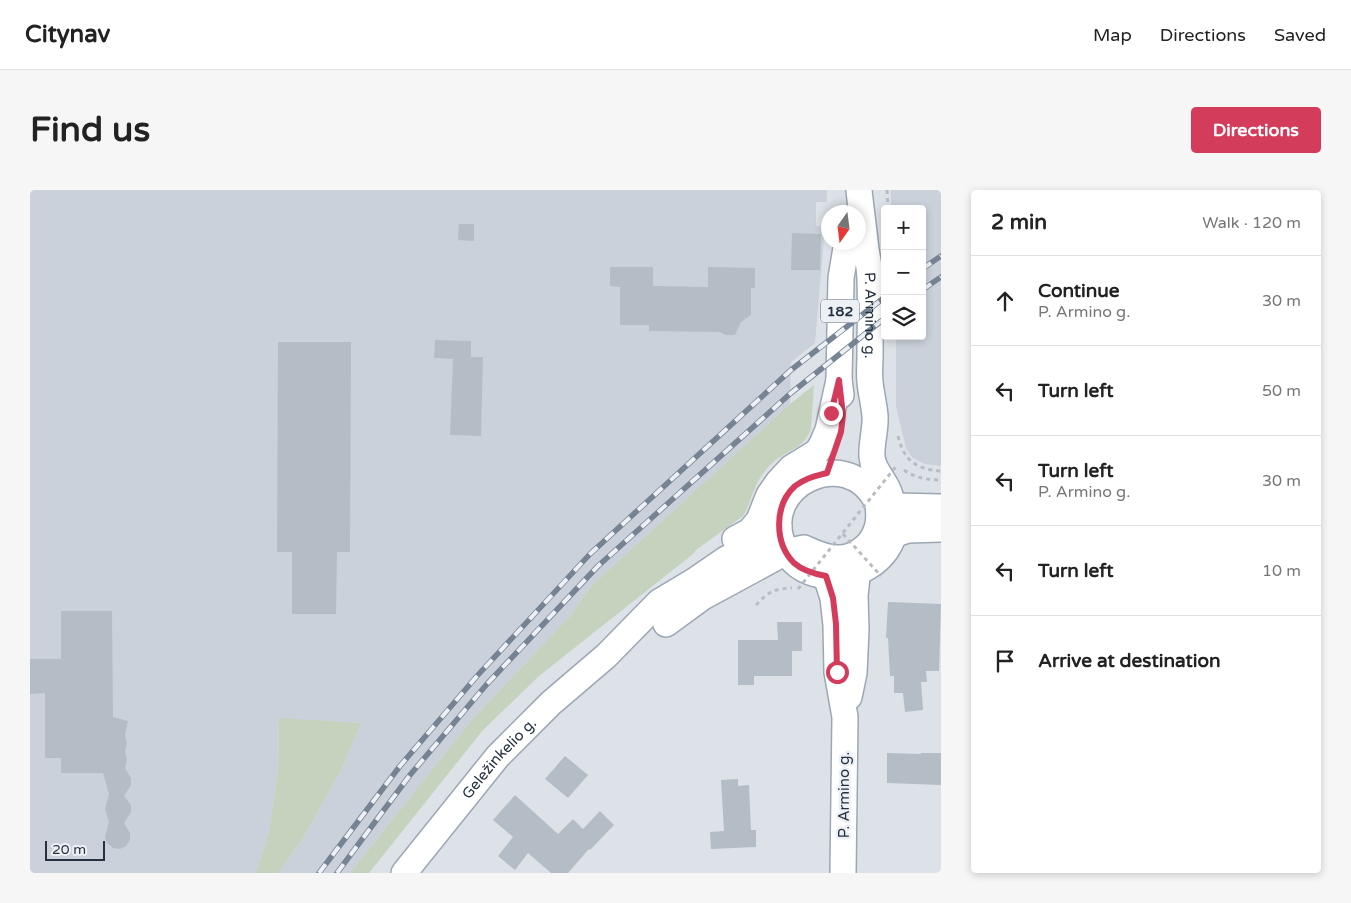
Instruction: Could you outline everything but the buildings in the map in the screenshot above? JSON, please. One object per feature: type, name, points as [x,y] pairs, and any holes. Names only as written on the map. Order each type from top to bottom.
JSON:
[{"type":"main road","name":"P. Armino g.","points":[[855,205],[858,190]]},
{"type":"main road","name":"P. Armino g.","points":[[858,190],[870,279],[870,381],[875,417],[872,460],[876,471],[888,489]]},
{"type":"main road","name":"P. Armino g.","points":[[827,473],[841,432],[843,415],[839,380],[841,278],[846,250]]},
{"type":"main road","points":[[662,613],[687,572],[720,547],[750,531],[759,520],[769,495],[778,482],[792,468],[817,452],[828,430],[839,380]]},
{"type":"main road","name":"P. Armino g.","points":[[856,478],[862,417],[870,381]]},
{"type":"main road","points":[[795,570],[780,538],[780,512],[790,492],[809,478],[827,473],[842,474],[856,478],[873,494],[888,489],[941,492]]},
{"type":"main road","points":[[888,489],[941,507]]},
{"type":"main road","points":[[795,570],[804,548],[817,554],[839,558],[847,557],[858,562],[866,569],[881,556],[888,547],[895,527],[896,517],[888,489]]},
{"type":"main road","points":[[795,570],[826,576],[842,576],[858,562],[876,532],[888,489]]},
{"type":"main road","name":"Geležinkelio g.","points":[[404,873],[498,756],[551,703],[606,656],[662,613],[694,581],[726,559],[759,542],[779,526]]},
{"type":"main road","points":[[893,535],[908,530],[941,529]]},
{"type":"main road","name":"P. Armino g.","points":[[844,716],[854,673],[855,596],[858,562]]},
{"type":"main road","name":"Geležinkelio g.","points":[[662,613],[703,597],[795,570]]},
{"type":"main road","name":"P. Armino g.","points":[[826,576],[833,598],[836,624],[837,672],[844,716],[844,873]]},
{"type":"path","points":[[887,190],[888,205]]},
{"type":"path","points":[[896,431],[898,440],[913,464],[927,470],[941,471]]},
{"type":"path","points":[[888,489],[894,460]]},
{"type":"path","points":[[756,605],[767,594],[785,588],[795,570],[842,534],[888,489],[908,473],[921,478],[941,480]]},
{"type":"path","points":[[842,534],[881,576]]},
{"type":"path","points":[[795,570],[805,592]]},
{"type":"shaded area","points":[[30,190],[827,190],[827,202],[816,202],[816,226],[821,226],[821,250],[823,250],[815,343],[791,362],[790,404],[590,587],[571,615],[469,723],[350,873],[278,873],[302,840],[342,768],[361,723],[279,719],[278,771],[269,832],[256,873],[30,873]]},
{"type":"shaded area","points":[[891,190],[941,190],[941,466],[925,464],[912,457],[906,448],[896,406],[896,340],[926,340],[926,205],[891,205]]},
{"type":"green space","points":[[814,385],[809,434],[802,443],[777,459],[766,470],[757,484],[743,516],[696,550],[539,676],[483,730],[369,873],[350,873],[469,723],[571,615],[590,587],[790,404]]},
{"type":"green space","points":[[279,718],[361,723],[342,768],[302,840],[278,873],[256,873],[269,832],[278,771]]},
{"type":"railway","points":[[926,266],[941,256]]},
{"type":"railway","points":[[926,287],[941,277]]},
{"type":"railway","points":[[319,873],[400,766],[477,676],[590,554],[791,370],[881,300]]},
{"type":"railway","points":[[337,873],[410,775],[487,684],[598,566],[791,393],[881,321]]},
{"type":"route","points":[[831,413],[839,380],[843,415],[841,432],[827,473],[809,478],[790,492],[780,512],[779,526],[783,546],[794,562],[812,573],[826,576],[833,598],[836,624],[837,672]]}]
